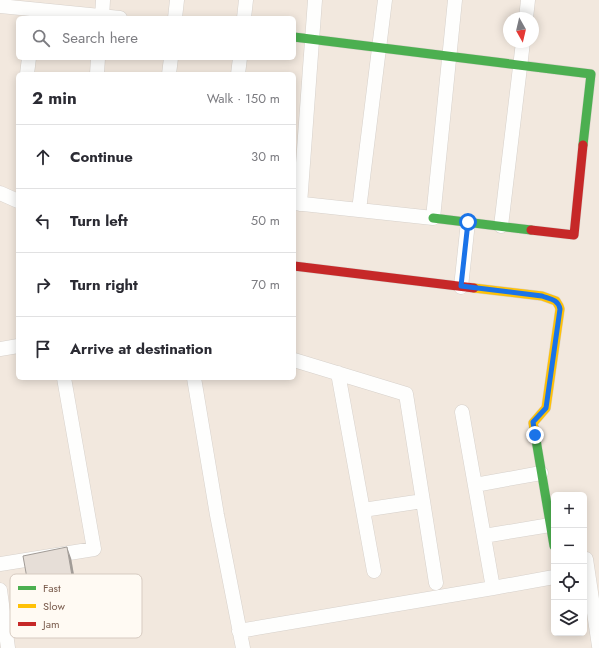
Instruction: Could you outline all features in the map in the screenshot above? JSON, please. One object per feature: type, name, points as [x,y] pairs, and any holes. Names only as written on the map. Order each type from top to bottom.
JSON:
[{"type":"street","points":[[102,16],[103,0]]},
{"type":"street","points":[[175,16],[177,0]]},
{"type":"street","points":[[244,16],[246,0]]},
{"type":"street","points":[[296,37],[312,39],[378,48],[591,74],[574,234],[297,203],[312,39],[315,0]]},
{"type":"street","points":[[359,210],[385,0]]},
{"type":"street","points":[[433,218],[456,0]]},
{"type":"street","points":[[527,12],[528,0]]},
{"type":"street","points":[[0,6],[33,13],[85,16]]},
{"type":"street","points":[[501,226],[522,48]]},
{"type":"street","points":[[27,72],[28,60]]},
{"type":"street","points":[[97,72],[98,60]]},
{"type":"street","points":[[169,72],[171,60]]},
{"type":"street","points":[[238,72],[240,60]]},
{"type":"street","points":[[0,193],[16,200]]},
{"type":"street","points":[[461,286],[468,222]]},
{"type":"street","points":[[296,266],[542,296],[554,300],[559,304],[560,309],[546,408],[533,422],[551,530]]},
{"type":"street","points":[[0,349],[16,346]]},
{"type":"street","points":[[296,361],[406,394],[436,583]]},
{"type":"street","points":[[338,373],[374,571]]},
{"type":"street","points":[[0,564],[94,549],[64,380]]},
{"type":"street","points":[[194,380],[217,515],[243,648]]},
{"type":"street","points":[[462,412],[493,588]]},
{"type":"street","points":[[475,485],[541,473]]},
{"type":"street","points":[[363,510],[423,501]]},
{"type":"street","points":[[484,536],[550,525]]},
{"type":"street","points":[[587,570],[599,646]]},
{"type":"street","points":[[239,631],[551,578]]},
{"type":"street","points":[[0,590],[3,633],[8,648]]},
{"type":"shaded area","points":[[0,0],[599,0],[599,648],[0,648]]},
{"type":"building","points":[[67,547],[72,574],[26,574],[23,556]]},
{"type":"traffic: fast","points":[[296,37],[591,74],[583,145]]},
{"type":"traffic: fast","points":[[433,218],[531,230]]},
{"type":"traffic: fast","points":[[534,428],[551,528]]},
{"type":"traffic: slow","points":[[474,288],[542,296],[556,301],[559,306],[560,309],[546,408],[533,423],[534,428]]},
{"type":"traffic: jam","points":[[531,230],[574,235],[583,145]]},
{"type":"traffic: jam","points":[[296,266],[474,288]]},
{"type":"route","points":[[468,222],[461,286],[542,296],[554,300],[559,304],[560,309],[546,408],[533,422],[535,435]]}]
